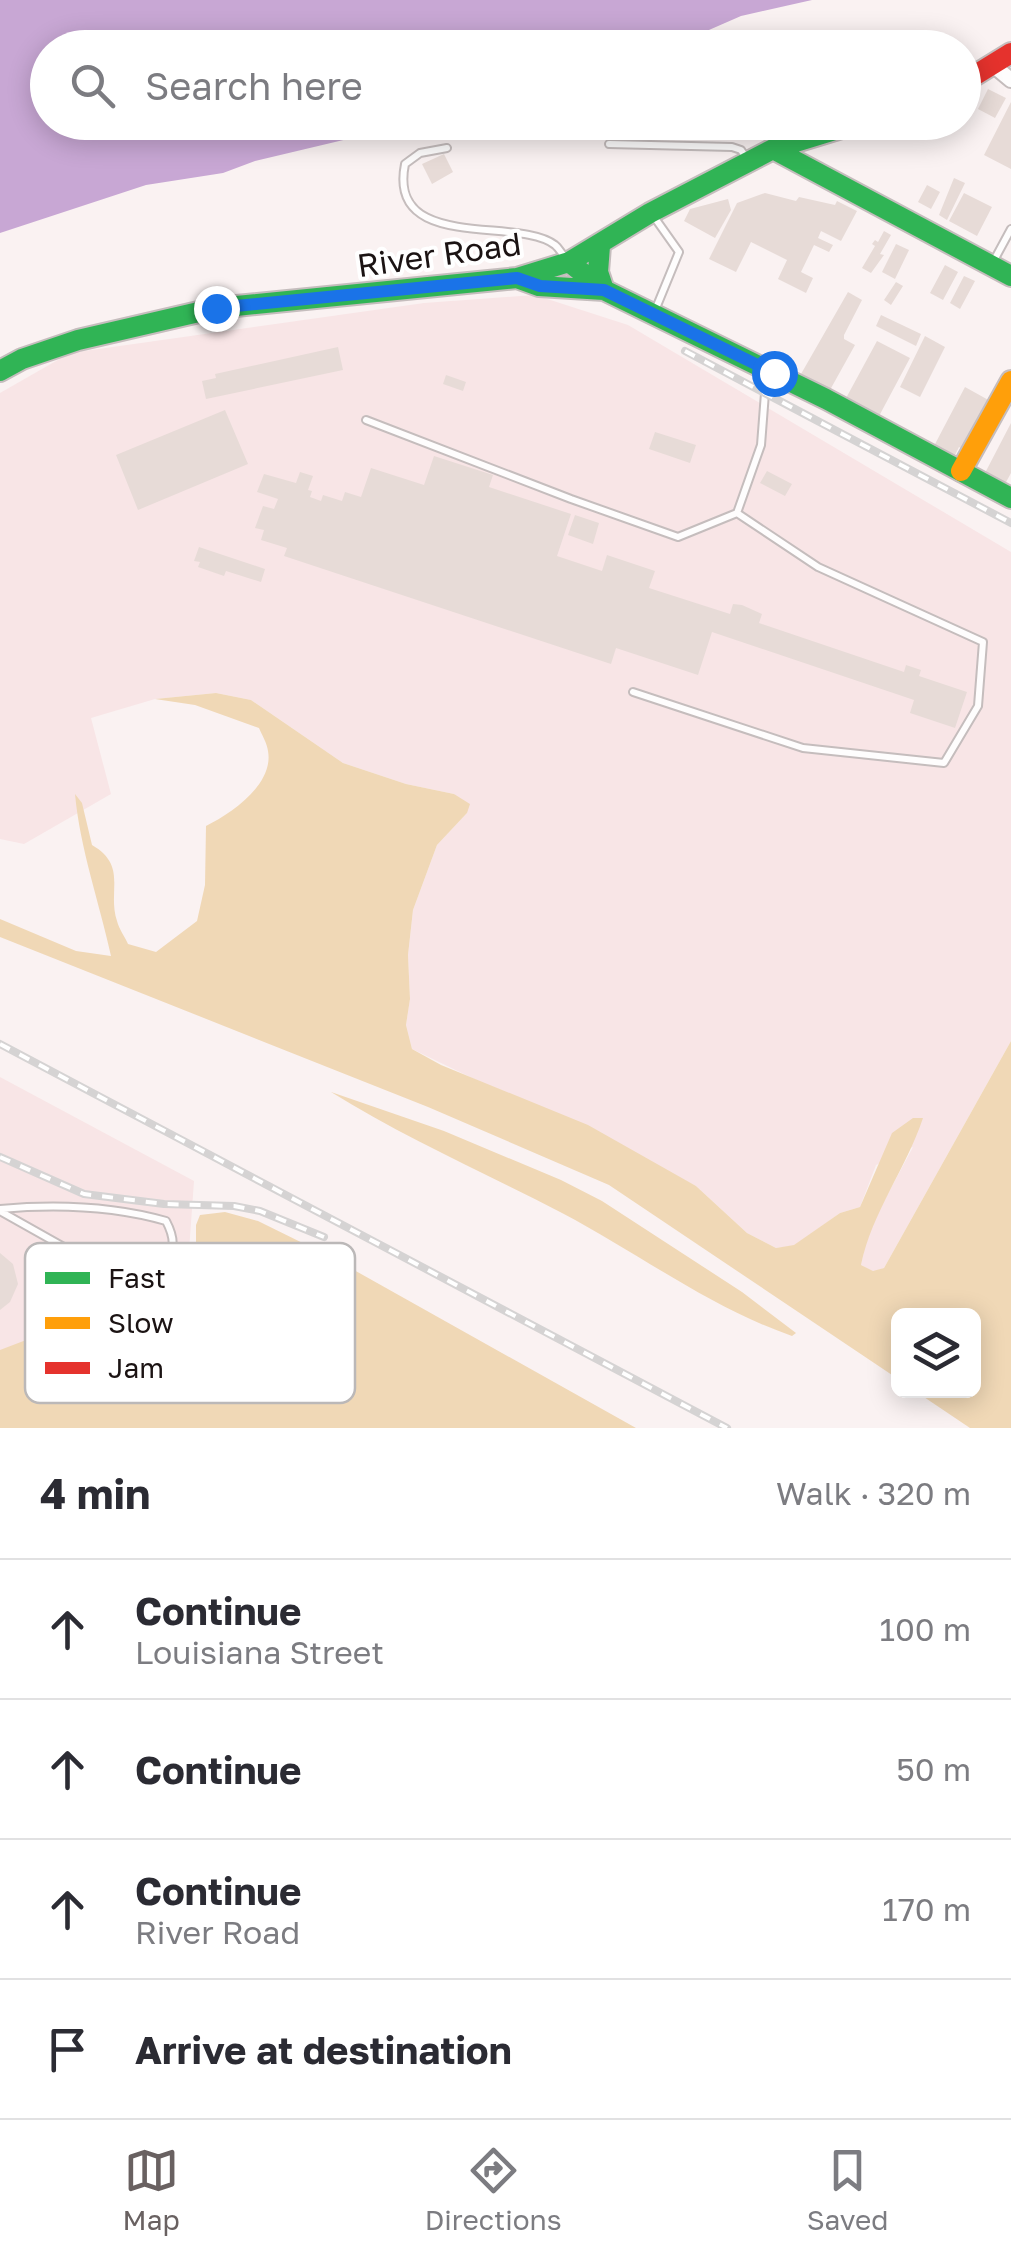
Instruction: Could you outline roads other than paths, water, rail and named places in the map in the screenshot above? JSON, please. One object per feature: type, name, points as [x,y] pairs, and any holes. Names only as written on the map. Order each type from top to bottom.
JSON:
[{"type":"main road","name":"River Road","points":[[0,371],[22,359],[78,340],[216,308],[517,278],[568,262],[650,212],[773,149],[802,140]]},
{"type":"main road","points":[[773,149],[1011,276]]},
{"type":"main road","points":[[600,246],[598,272],[604,290]]},
{"type":"main road","points":[[568,262],[604,290],[774,373],[1011,498]]},
{"type":"main road","points":[[517,278],[540,286],[604,290]]},
{"type":"main road","points":[[962,471],[1010,385]]},
{"type":"street","points":[[1002,59],[1011,80]]},
{"type":"lane","points":[[610,144],[732,148],[741,150],[748,161]]},
{"type":"lane","points":[[447,148],[420,153],[405,164],[406,197],[413,209],[431,219],[465,228],[553,243],[568,262]]},
{"type":"lane","points":[[650,212],[680,252],[654,314]]},
{"type":"lane","points":[[992,266],[1011,229]]},
{"type":"lane","points":[[366,420],[678,536],[737,513],[761,445],[765,393],[774,373]]},
{"type":"lane","points":[[633,692],[803,748],[944,764],[978,706],[984,642],[818,567],[737,513]]},
{"type":"lane","points":[[0,1210],[46,1205],[141,1214],[166,1221],[173,1243]]},
{"type":"lane","points":[[0,1210],[58,1243]]},
{"type":"railway","points":[[685,351],[1011,523]]},
{"type":"railway","points":[[0,1044],[727,1428]]},
{"type":"railway","points":[[0,1157],[84,1194],[164,1204],[234,1206],[260,1211],[324,1237]]}]
